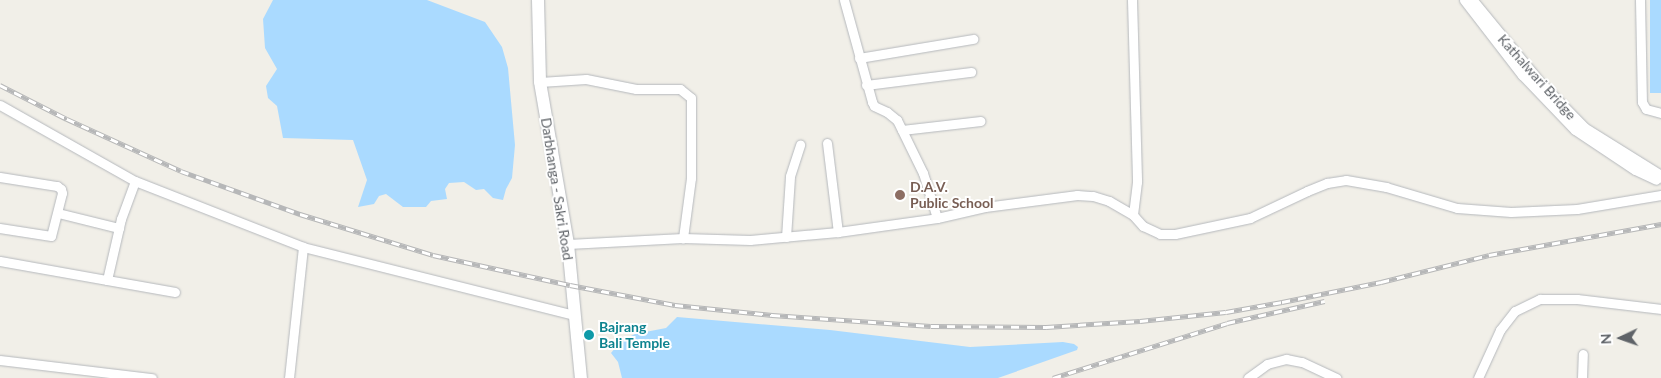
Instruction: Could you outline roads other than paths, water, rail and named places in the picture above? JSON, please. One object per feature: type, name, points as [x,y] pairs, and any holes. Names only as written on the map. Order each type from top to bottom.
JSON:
[{"type":"main road","name":"Darbhanga - Sakri Road","points":[[538,0],[540,82],[568,244],[581,378]]},
{"type":"main road","name":"Kathalwari Bridge","points":[[1471,0],[1540,84],[1584,129],[1661,177]]},
{"type":"street","points":[[844,0],[866,85],[874,106],[892,115],[902,130],[923,173],[937,218]]},
{"type":"street","points":[[1132,0],[1136,182],[1133,215]]},
{"type":"street","points":[[1464,0],[1522,75],[1575,130],[1635,170],[1661,182]]},
{"type":"street","points":[[1640,0],[1642,102],[1646,109],[1661,113]]},
{"type":"street","points":[[860,58],[973,40]]},
{"type":"street","points":[[866,85],[971,72]]},
{"type":"street","points":[[540,82],[586,79],[636,89],[680,89],[691,98],[692,178],[684,238]]},
{"type":"street","points":[[0,105],[135,181],[303,247],[574,315]]},
{"type":"street","points":[[902,130],[980,121]]},
{"type":"street","points":[[827,143],[838,232]]},
{"type":"street","points":[[786,237],[790,176],[800,144]]},
{"type":"street","points":[[0,177],[60,188],[62,193],[53,232],[49,236],[0,228]]},
{"type":"street","points":[[568,244],[684,238],[750,240],[838,232],[937,218],[985,207],[1077,195],[1093,196],[1109,201],[1133,215],[1143,226],[1160,234],[1192,232],[1250,218],[1327,183],[1346,180],[1386,187],[1457,208],[1511,212],[1577,209],[1661,195]]},
{"type":"street","points":[[107,280],[119,228],[135,181]]},
{"type":"street","points":[[58,213],[119,228]]},
{"type":"street","points":[[290,378],[303,247]]},
{"type":"street","points":[[0,261],[175,292]]},
{"type":"street","points":[[1478,378],[1500,330],[1516,312],[1540,299],[1577,299],[1661,309]]},
{"type":"street","points":[[1582,378],[1583,354]]},
{"type":"street","points":[[1248,378],[1267,364],[1286,359],[1302,362],[1336,378]]},
{"type":"street","points":[[0,360],[152,378]]},
{"type":"water","points":[[273,0],[427,0],[485,22],[502,47],[508,68],[515,145],[512,178],[503,200],[493,198],[484,189],[476,190],[464,182],[449,183],[445,189],[447,199],[431,201],[426,207],[403,207],[386,194],[379,196],[374,204],[358,207],[367,180],[353,140],[283,138],[277,106],[268,98],[266,86],[277,69],[265,48],[263,19]]},
{"type":"water","points":[[1650,0],[1661,0],[1661,93],[1650,93]]},
{"type":"water","points":[[677,317],[830,330],[970,347],[1063,342],[1074,344],[1078,347],[1077,350],[998,378],[622,378],[618,362],[611,353],[621,341],[635,334],[666,328]]},
{"type":"railway","points":[[0,85],[67,119],[181,171],[300,214],[433,255],[570,285],[675,305],[772,315],[931,326],[1046,327],[1140,321],[1226,312],[1282,302],[1381,282],[1489,255],[1661,224]]},
{"type":"railway","points":[[1053,378],[1227,323],[1325,301]]},
{"type":"place","name":"D.A.V. Public School","points":[[900,195]]},
{"type":"place","name":"Bajrang Bali Temple","points":[[589,335]]}]
